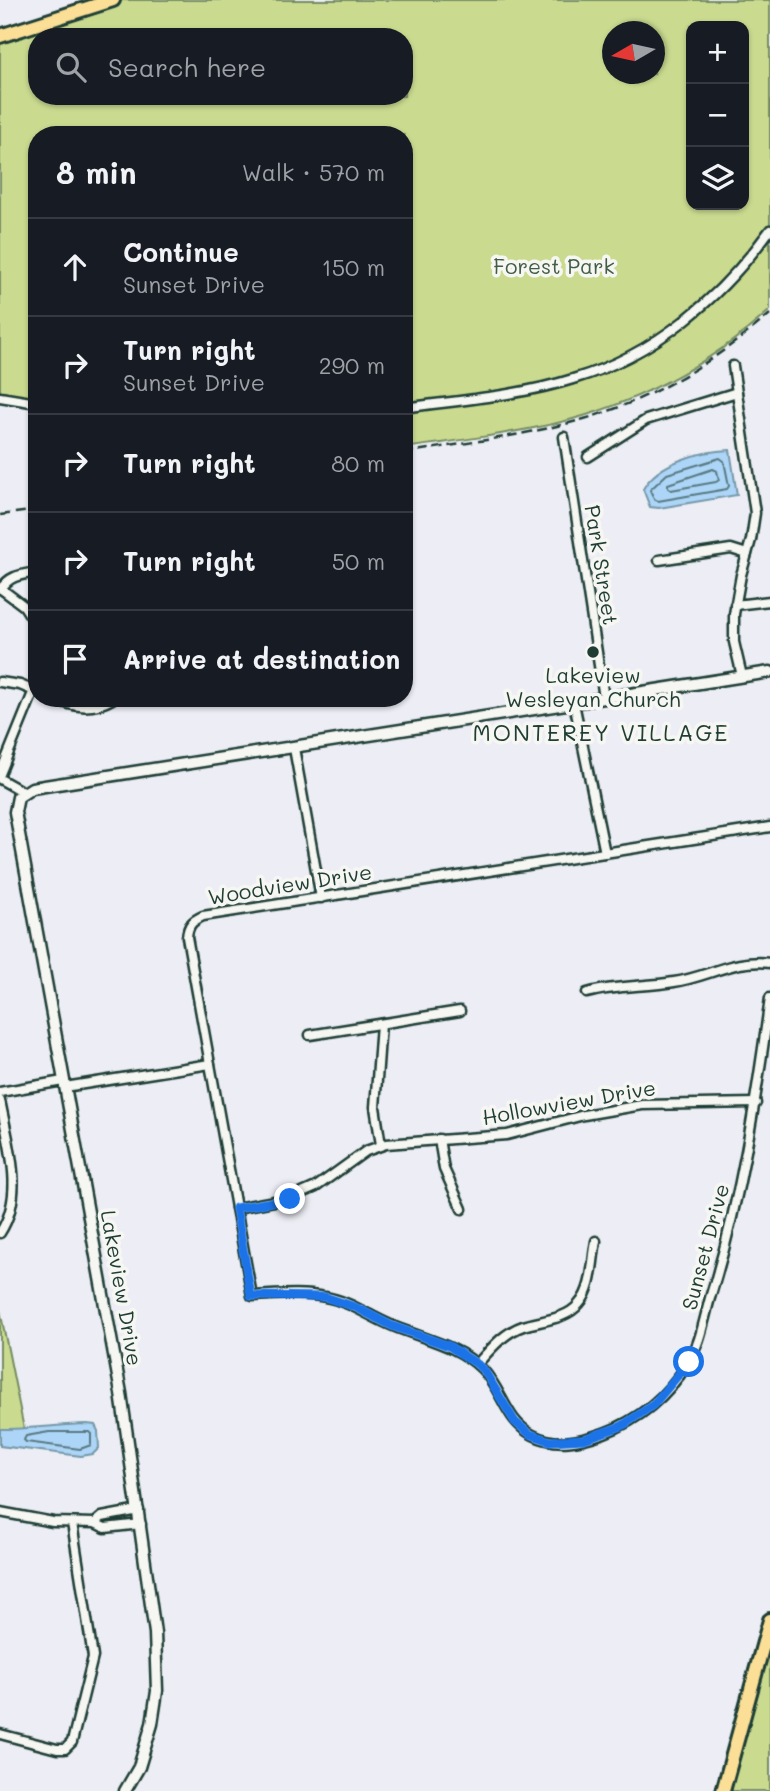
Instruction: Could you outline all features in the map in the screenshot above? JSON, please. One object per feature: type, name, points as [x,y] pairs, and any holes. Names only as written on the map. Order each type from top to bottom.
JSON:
[{"type":"main road","points":[[0,36],[113,0]]},
{"type":"main road","points":[[723,1791],[770,1620]]},
{"type":"street","points":[[413,407],[548,386],[613,365],[658,340],[704,304],[741,270],[770,230]]},
{"type":"street","points":[[733,366],[755,513],[735,605],[734,642],[743,676]]},
{"type":"street","points":[[588,457],[646,420],[737,392]]},
{"type":"street","points":[[0,397],[28,402]]},
{"type":"street","name":"Park Street","points":[[564,437],[604,698]]},
{"type":"street","points":[[659,560],[732,549],[747,554]]},
{"type":"street","points":[[28,574],[13,576],[0,588],[28,612]]},
{"type":"street","points":[[735,605],[770,601]]},
{"type":"street","points":[[28,707],[0,777],[23,792],[32,788],[770,672]]},
{"type":"street","points":[[0,682],[28,686]]},
{"type":"street","points":[[574,703],[605,853]]},
{"type":"street","points":[[294,748],[321,898]]},
{"type":"street","name":"Lakeview Drive","points":[[23,792],[18,797],[15,813],[121,1393],[155,1633],[157,1692],[152,1724],[144,1754],[125,1791]]},
{"type":"street","name":"Woodview Drive","points":[[251,1296],[187,937],[190,925],[203,916],[770,827]]},
{"type":"street","points":[[587,993],[611,987],[685,980],[737,963],[770,963]]},
{"type":"street","name":"Sunset Drive","points":[[251,1296],[304,1295],[340,1301],[392,1326],[449,1346],[477,1364],[491,1379],[515,1422],[530,1434],[550,1441],[572,1441],[622,1426],[653,1405],[689,1362],[699,1339],[737,1203],[756,1103],[770,998]]},
{"type":"street","points":[[310,1035],[460,1011]]},
{"type":"street","points":[[381,1145],[375,1107],[382,1024]]},
{"type":"street","points":[[0,1092],[210,1064]]},
{"type":"street","points":[[0,1100],[15,1192],[10,1214],[0,1233]]},
{"type":"street","name":"Hollowview Drive","points":[[236,1208],[290,1199],[316,1187],[357,1156],[381,1145],[507,1135],[584,1115],[642,1105],[756,1103]]},
{"type":"street","points":[[439,1139],[444,1169],[462,1209]]},
{"type":"street","points":[[477,1364],[509,1333],[523,1326],[562,1316],[579,1304],[587,1291],[596,1241]]},
{"type":"street","points":[[95,1523],[102,1517],[139,1510]]},
{"type":"street","points":[[0,1512],[72,1524],[95,1523],[105,1528],[141,1524]]},
{"type":"street","points":[[0,1734],[57,1749],[65,1749],[72,1742],[93,1657],[72,1524]]},
{"type":"green space","name":"Forest Park","points":[[107,0],[770,0],[770,310],[722,348],[669,381],[612,406],[553,424],[413,447],[413,126],[28,126],[28,400],[0,395],[0,30]]},
{"type":"green space","points":[[0,1310],[24,1429],[0,1429]]},
{"type":"green space","points":[[770,1645],[770,1791],[723,1791],[763,1646]]},
{"type":"water","points":[[730,450],[737,495],[659,508],[650,507],[643,489],[659,472],[681,460]]},
{"type":"water","points":[[95,1425],[98,1431],[99,1448],[93,1454],[81,1456],[0,1446],[0,1429]]},
{"type":"railway","points":[[413,452],[539,430],[610,411],[683,377],[706,363],[770,314]]},
{"type":"railway","points":[[0,515],[28,511]]},
{"type":"place","name":"Lakeview Wesleyan Church","points":[[593,652]]},
{"type":"district","name":"MONTEREY VILLAGE","points":[[601,733]]},
{"type":"route","points":[[290,1199],[236,1208],[251,1296],[288,1294],[325,1297],[355,1307],[392,1326],[449,1346],[485,1372],[515,1422],[530,1434],[542,1439],[572,1441],[622,1426],[653,1405],[689,1362]]}]
